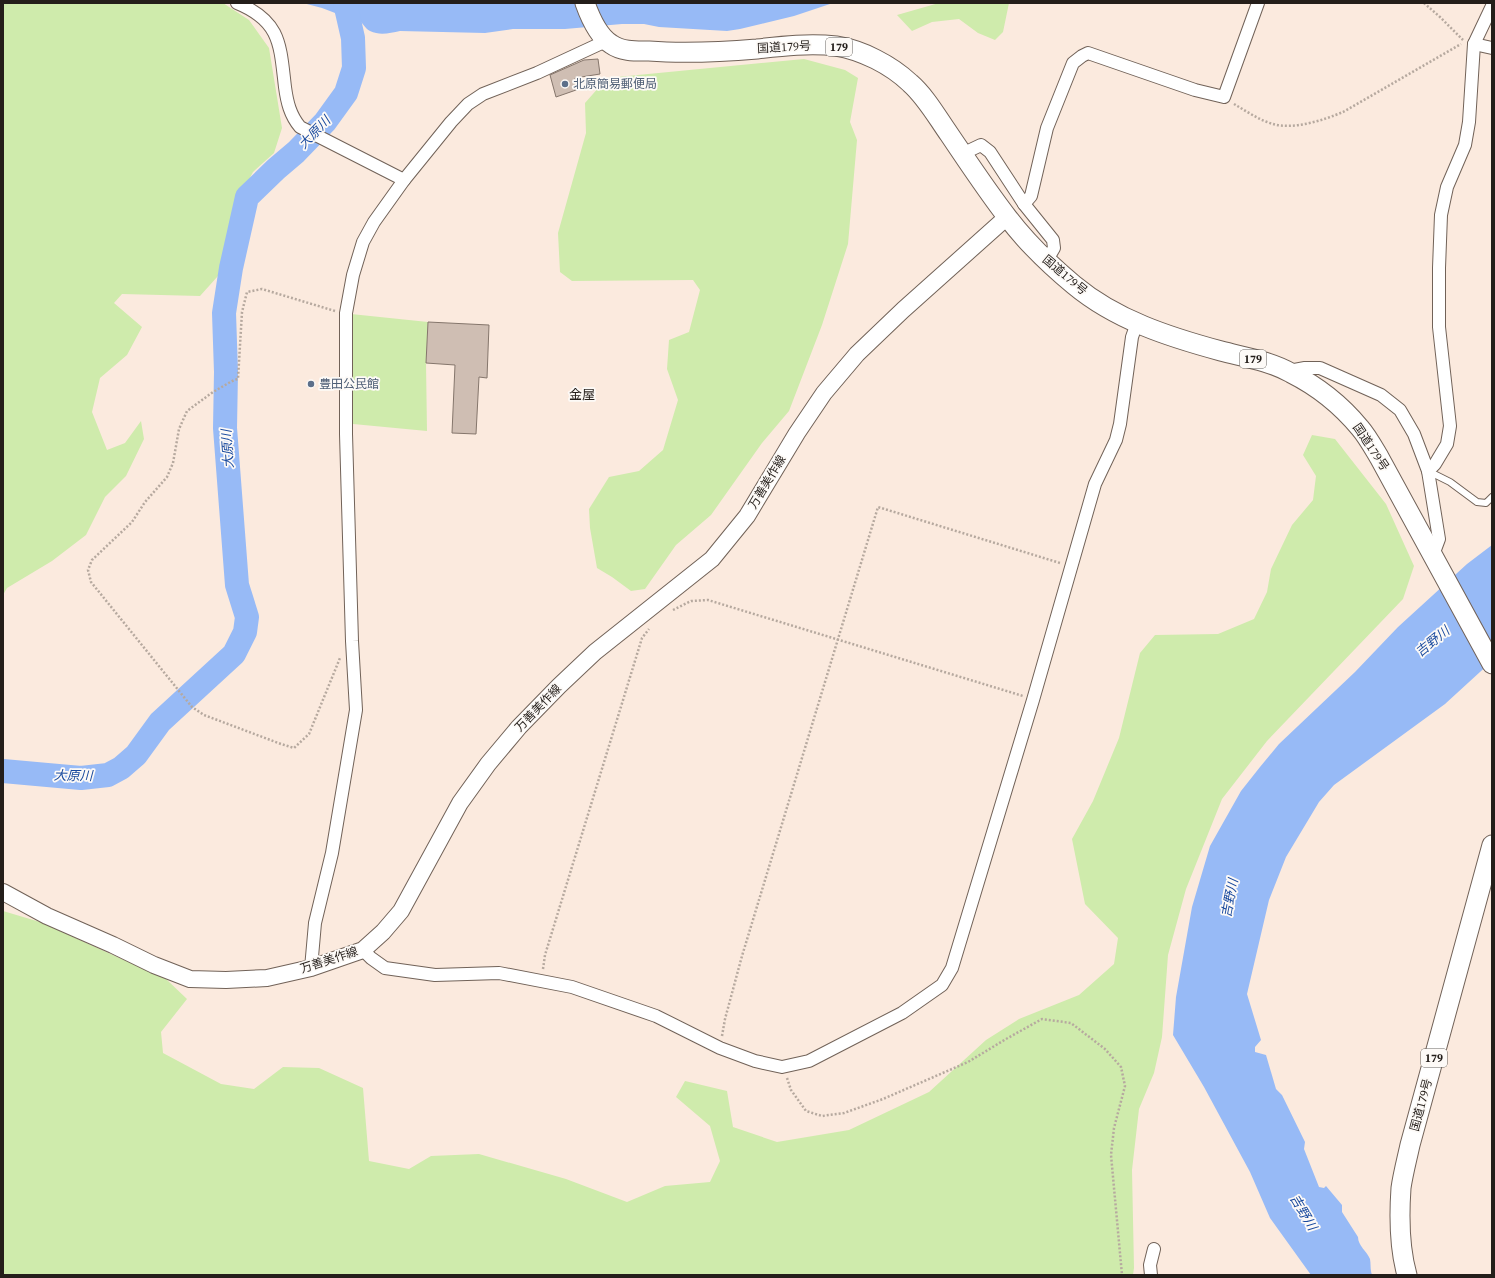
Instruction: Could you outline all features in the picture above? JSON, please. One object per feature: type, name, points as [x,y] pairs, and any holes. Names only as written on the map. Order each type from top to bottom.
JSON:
[{"type":"highway","points":[[585,3],[588,12],[603,36]]},
{"type":"highway","name":"国道179号","points":[[603,36],[612,46],[625,50],[681,53],[807,44],[837,47],[867,55],[888,66],[911,83],[929,105],[1007,217],[1027,242],[1086,294],[1104,306],[1167,336],[1257,360],[1289,371],[1318,388],[1341,408],[1361,429],[1379,457],[1492,664]]},
{"type":"highway","name":"国道179号","points":[[1407,1275],[1402,1259],[1400,1225],[1401,1187],[1412,1138],[1492,844]]},
{"type":"main road","name":"万善美作線","points":[[3,892],[47,916],[154,965],[190,979],[226,980],[267,978],[311,968],[363,950],[383,932],[400,911],[460,803],[488,764],[519,727],[595,652],[712,559],[747,516],[797,433],[824,393],[857,354],[902,310],[1007,217]]},
{"type":"street","points":[[237,3],[251,9],[269,23],[277,38],[288,104],[295,121],[300,127],[404,180]]},
{"type":"street","points":[[1024,204],[1031,196],[1047,128],[1073,63],[1088,53],[1195,90],[1224,97],[1258,3]]},
{"type":"street","points":[[1428,471],[1435,464],[1447,444],[1450,426],[1439,327],[1439,268],[1442,215],[1447,187],[1466,145],[1474,44],[1492,6]]},
{"type":"street","points":[[311,968],[315,923],[332,853],[356,710],[352,641],[346,434],[346,313],[353,275],[363,242],[374,222],[404,180],[451,122],[468,104],[483,94],[537,73],[603,36]]},
{"type":"street","points":[[1474,44],[1492,48]]},
{"type":"street","points":[[962,154],[981,145],[990,152],[1024,204],[1053,240],[1054,248],[1047,260]]},
{"type":"street","points":[[363,950],[385,968],[435,975],[499,973],[572,987],[656,1016],[720,1048],[755,1061],[782,1067],[809,1061],[902,1013],[942,985],[952,968],[1033,700],[1095,484],[1116,440],[1120,424],[1132,337],[1137,323]]},
{"type":"street","points":[[1289,371],[1305,368],[1320,368],[1381,395],[1400,410],[1414,434],[1428,471],[1440,539],[1436,561]]},
{"type":"street","points":[[1151,1275],[1150,1265],[1154,1249]]},
{"type":"lane","points":[[1428,471],[1450,482],[1477,502],[1486,503],[1492,497]]},
{"type":"path","points":[[1224,97],[1249,113],[1273,124],[1288,126],[1324,120],[1343,112],[1464,42],[1424,3]]},
{"type":"path","points":[[346,313],[262,289],[247,292],[242,312],[238,378],[213,392],[187,411],[179,429],[173,463],[167,478],[145,502],[132,522],[92,560],[88,570],[91,582],[192,707],[204,715],[294,748],[308,734],[345,646],[352,641]]},
{"type":"path","points":[[720,1048],[725,1019],[742,956],[878,507],[1072,566]]},
{"type":"path","points":[[668,614],[679,606],[691,601],[708,600],[1033,700]]},
{"type":"path","points":[[541,980],[545,955],[642,638],[651,625]]},
{"type":"path","points":[[782,1067],[791,1090],[806,1111],[822,1116],[844,1113],[882,1099],[968,1062],[1006,1039],[1042,1020],[1071,1023],[1105,1049],[1121,1067],[1126,1086],[1114,1128],[1111,1155],[1122,1275]]},
{"type":"green space","points":[[3,3],[223,3],[249,20],[269,48],[282,128],[274,153],[253,172],[234,208],[218,276],[200,296],[122,294],[114,303],[142,327],[127,355],[100,378],[92,412],[107,450],[125,443],[141,421],[144,439],[126,476],[105,497],[86,535],[52,561],[7,588],[3,595]]},
{"type":"green space","points":[[939,3],[1009,3],[1003,32],[995,40],[978,33],[959,19],[932,22],[912,31],[897,15]]},
{"type":"green space","points":[[804,59],[845,70],[858,78],[850,122],[857,140],[848,244],[822,325],[789,411],[762,443],[711,515],[676,545],[645,589],[631,591],[597,568],[590,528],[589,509],[609,477],[639,471],[663,450],[678,400],[667,369],[669,340],[689,332],[700,290],[693,280],[572,281],[560,272],[558,233],[586,133],[585,103],[607,78]]},
{"type":"green space","points":[[351,314],[428,322],[426,363],[427,431],[353,424]]},
{"type":"green space","points":[[1312,435],[1335,439],[1386,504],[1414,566],[1403,599],[1267,741],[1222,799],[1186,889],[1168,955],[1162,1037],[1154,1073],[1139,1109],[1132,1170],[1133,1275],[3,1275],[3,911],[40,922],[166,979],[187,999],[161,1032],[163,1053],[221,1084],[254,1089],[283,1067],[319,1068],[363,1088],[369,1161],[409,1169],[431,1156],[479,1154],[566,1179],[627,1202],[665,1186],[710,1182],[720,1161],[710,1126],[676,1097],[685,1081],[727,1091],[733,1127],[777,1142],[849,1130],[929,1092],[986,1040],[1019,1019],[1079,995],[1114,964],[1118,938],[1085,904],[1072,839],[1093,801],[1119,738],[1140,653],[1155,635],[1218,634],[1254,619],[1267,592],[1271,569],[1292,525],[1313,500],[1316,476],[1303,455]]},
{"type":"water","points":[[303,3],[833,3],[794,16],[727,31],[659,27],[644,24],[622,24],[565,29],[513,29],[485,33],[400,31],[381,34],[370,31],[356,19],[355,24],[347,24],[343,16]]},
{"type":"water","name":"吉野川","points":[[1492,545],[1492,661],[1445,704],[1334,785],[1319,802],[1286,857],[1269,900],[1247,994],[1261,1040],[1255,1047],[1255,1052],[1266,1055],[1276,1089],[1282,1095],[1305,1142],[1304,1149],[1319,1187],[1324,1188],[1326,1186],[1342,1205],[1342,1212],[1370,1259],[1372,1275],[1311,1275],[1270,1218],[1250,1172],[1204,1087],[1173,1035],[1176,997],[1192,907],[1210,846],[1241,791],[1279,744],[1355,672],[1398,627],[1467,564]]},
{"type":"building","points":[[598,59],[600,74],[575,78],[579,89],[556,97],[550,75],[584,60]]},
{"type":"building","points":[[428,322],[489,325],[487,378],[479,377],[476,434],[452,433],[455,365],[426,363]]},
{"type":"waterway","name":"大原川","points":[[3,771],[81,778],[108,775],[121,768],[136,755],[160,722],[234,654],[245,632],[247,617],[237,585],[225,428],[226,372],[224,313],[231,268],[247,197],[296,152],[325,122],[346,93],[354,68],[353,38],[345,3]]},
{"type":"place","name":"北原簡易郵便局","points":[[565,84]]},
{"type":"place","name":"豊田公民館","points":[[311,384]]},
{"type":"district","name":"金屋","points":[[582,394]]}]
